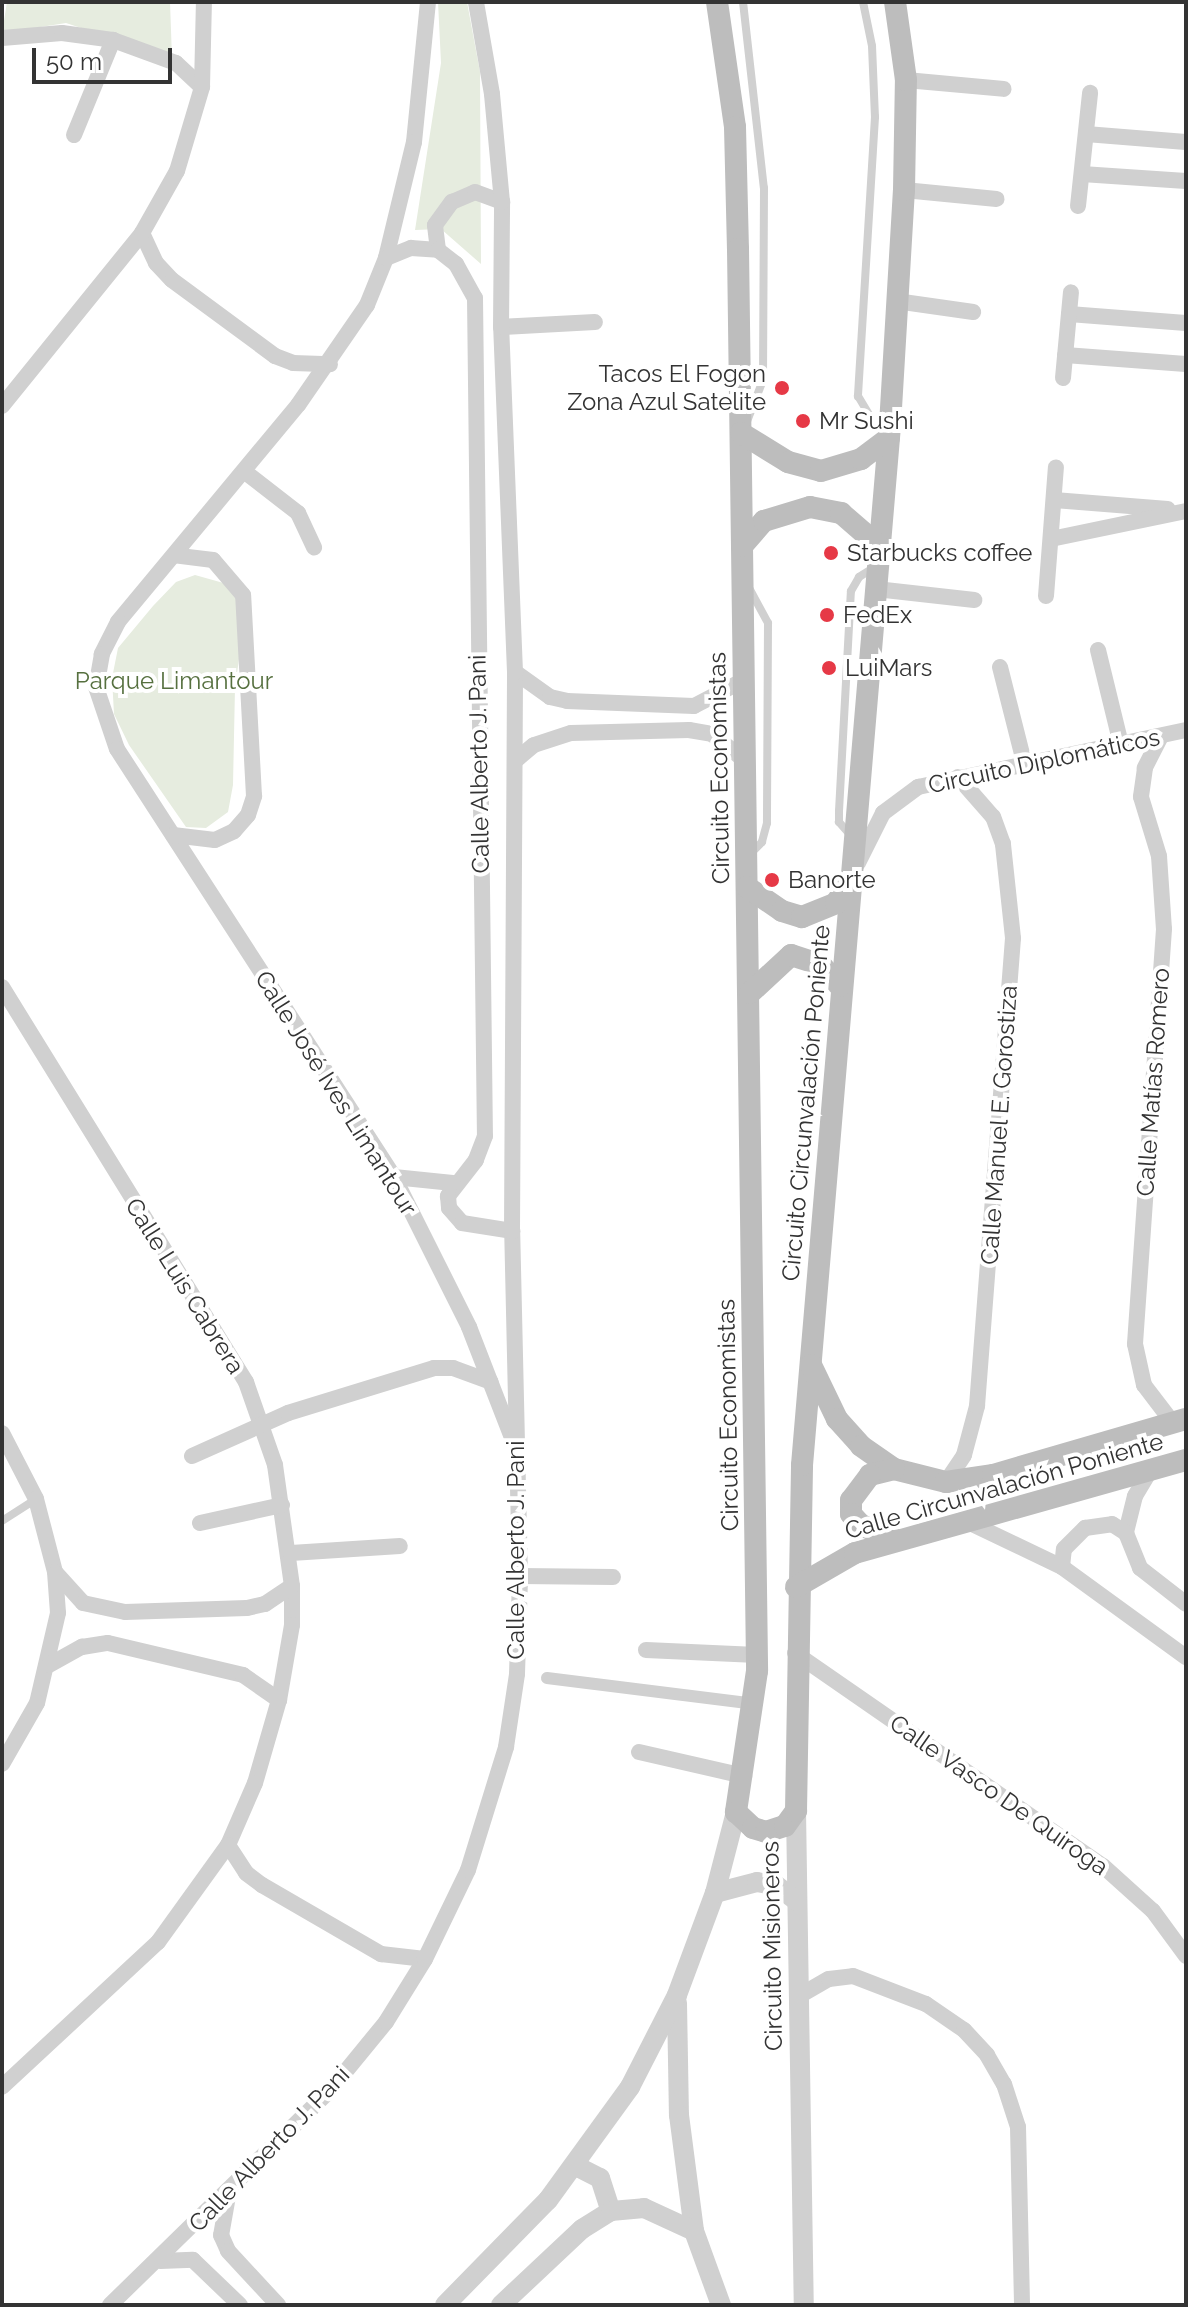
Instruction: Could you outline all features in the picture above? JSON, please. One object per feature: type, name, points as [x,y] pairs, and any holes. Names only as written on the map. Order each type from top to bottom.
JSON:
[{"type":"main road","name":"Circuito Economistas","points":[[717,2],[735,127],[743,759],[750,993],[757,1655],[755,1704],[736,1812]]},
{"type":"main road","name":"Circuito Circunvalación Poniente","points":[[796,1587],[840,986],[853,875],[889,431],[904,190],[906,80],[895,2]]},
{"type":"main road","points":[[741,433],[788,462],[821,471],[861,459],[889,431]]},
{"type":"main road","points":[[742,546],[764,521],[810,507],[848,517],[877,567]]},
{"type":"main road","points":[[747,887],[782,911],[810,916],[836,903],[853,875]]},
{"type":"main road","points":[[750,993],[791,955],[811,958],[840,986]]},
{"type":"main road","name":"Calle Circunvalación Poniente","points":[[810,1363],[837,1419],[861,1446],[894,1469],[946,1482],[993,1475],[1180,1421]]},
{"type":"main road","name":"Calle Circunvalación Poniente","points":[[796,1587],[855,1553],[1186,1460]]},
{"type":"main road","points":[[894,1469],[870,1475],[851,1500],[851,1514],[861,1525],[896,1540]]},
{"type":"main road","name":"Circuito Misioneros","points":[[796,1587],[796,1811]]},
{"type":"main road","points":[[736,1812],[753,1828],[766,1832],[785,1826],[796,1811]]},
{"type":"street","points":[[2,406],[142,233],[177,171],[202,87],[204,2]]},
{"type":"street","name":"Calle José Ives Limantour","points":[[428,2],[421,104],[386,258],[367,305],[330,364],[245,472],[118,622],[102,654],[96,687],[117,749],[394,1177],[491,1382],[516,1450]]},
{"type":"street","name":"Calle Alberto J. Pani","points":[[110,2305],[229,2194],[360,2055],[425,1959],[468,1870],[506,1747],[517,1674],[520,1576],[512,1231],[515,672],[501,327],[502,202],[492,94],[476,2]]},
{"type":"street","points":[[2,38],[62,33],[113,40],[176,63],[202,87]]},
{"type":"street","points":[[74,135],[113,40]]},
{"type":"street","points":[[906,80],[1004,89]]},
{"type":"street","points":[[1078,206],[1090,93]]},
{"type":"street","points":[[1086,134],[1186,142]]},
{"type":"street","points":[[1082,174],[1186,181]]},
{"type":"street","points":[[904,190],[997,199]]},
{"type":"street","points":[[386,258],[411,248],[438,250],[435,225],[452,202],[475,192],[502,202]]},
{"type":"street","points":[[142,233],[156,263],[172,280],[275,356],[293,363],[330,364]]},
{"type":"street","name":"Calle Alberto J. Pani","points":[[438,250],[456,264],[475,298],[485,1136],[476,1160],[453,1183]]},
{"type":"street","points":[[1063,378],[1071,292]]},
{"type":"street","points":[[896,301],[973,312]]},
{"type":"street","points":[[1069,314],[1186,323]]},
{"type":"street","points":[[501,327],[595,322]]},
{"type":"street","points":[[1065,355],[1186,364]]},
{"type":"street","points":[[1046,596],[1056,467]]},
{"type":"street","points":[[245,472],[298,513],[314,547]]},
{"type":"street","points":[[1054,500],[1186,510]]},
{"type":"street","points":[[1051,539],[1186,510]]},
{"type":"street","points":[[173,835],[197,841],[224,836],[248,815],[254,796],[243,595],[213,560],[175,555]]},
{"type":"street","points":[[877,567],[974,600]]},
{"type":"street","points":[[1098,650],[1121,744]]},
{"type":"street","points":[[1000,667],[1024,762]]},
{"type":"street","points":[[515,672],[550,697],[567,701],[694,706],[742,681]]},
{"type":"street","points":[[516,760],[542,741],[571,733],[689,730],[712,734],[743,759]]},
{"type":"street","name":"Circuito Diplomáticos","points":[[853,875],[883,813],[918,787],[1024,762],[1186,730]]},
{"type":"street","name":"Calle Matías Romero","points":[[1161,736],[1145,768],[1141,797],[1159,856],[1164,929],[1135,1344],[1144,1385],[1180,1421]]},
{"type":"street","name":"Calle Manuel E. Gorostiza","points":[[946,1482],[964,1455],[977,1406],[1013,938],[1003,844],[993,817],[958,777]]},
{"type":"street","name":"Calle Luis Cabrera","points":[[2,987],[166,1256],[224,1339],[265,1426],[291,1553],[292,1586],[292,1625],[279,1700],[255,1783],[228,1845],[158,1942],[2,2087]]},
{"type":"street","points":[[394,1177],[453,1183],[449,1208],[462,1223],[512,1231]]},
{"type":"street","points":[[192,1456],[265,1426],[288,1413],[434,1368],[453,1368],[491,1382]]},
{"type":"street","points":[[2,1433],[36,1499],[55,1572],[58,1613],[49,1665],[37,1703],[2,1763]]},
{"type":"street","points":[[1126,1533],[1135,1496],[1150,1471]]},
{"type":"street","points":[[200,1523],[282,1505]]},
{"type":"street","points":[[966,1521],[1062,1567],[1186,1657]]},
{"type":"street","points":[[1062,1567],[1064,1549],[1085,1528],[1112,1524],[1126,1533],[1140,1568],[1186,1604]]},
{"type":"street","points":[[291,1553],[400,1546]]},
{"type":"street","points":[[55,1572],[83,1603],[125,1612],[247,1608],[265,1604],[292,1586]]},
{"type":"street","points":[[520,1576],[613,1577]]},
{"type":"street","points":[[49,1665],[82,1647],[108,1643],[243,1675],[279,1700]]},
{"type":"street","points":[[646,1650],[757,1655]]},
{"type":"street","name":"Calle Vasco De Quiroga","points":[[795,1653],[1103,1866],[1153,1911],[1186,1956]]},
{"type":"street","points":[[547,1678],[755,1704]]},
{"type":"street","points":[[639,1752],[744,1776]]},
{"type":"street","name":"Circuito Misioneros","points":[[796,1811],[804,2305]]},
{"type":"street","name":"Circuito Economistas","points":[[445,2305],[518,2234],[576,2166],[630,2087],[677,1995],[715,1893],[736,1812]]},
{"type":"street","points":[[228,1845],[241,1866],[262,1885],[381,1954],[425,1959]]},
{"type":"street","points":[[715,1893],[757,1882],[777,1886],[797,1901]]},
{"type":"street","points":[[799,1996],[829,1979],[853,1976],[926,2004],[964,2030],[987,2055],[1004,2084],[1018,2127],[1022,2305]]},
{"type":"street","points":[[677,1995],[679,2115],[694,2231],[721,2305]]},
{"type":"street","points":[[576,2166],[600,2178],[611,2211]]},
{"type":"street","points":[[229,2194],[221,2235],[228,2251],[278,2305]]},
{"type":"street","points":[[501,2305],[582,2229],[611,2211],[644,2208],[694,2231]]},
{"type":"street","points":[[158,2261],[193,2260],[240,2305]]},
{"type":"lane","name":"Circuito Economistas","points":[[741,433],[762,394],[764,365],[764,188],[743,2]]},
{"type":"lane","points":[[863,2],[872,46],[875,117],[858,396],[870,416],[889,431]]},
{"type":"lane","points":[[742,579],[760,599],[768,623],[767,823],[762,842],[747,856]]},
{"type":"lane","points":[[2,1521],[36,1499]]},
{"type":"green space","points":[[7,2],[170,2],[172,58],[66,23],[2,33]]},
{"type":"green space","points":[[438,2],[467,2],[480,72],[481,264],[441,229],[415,230],[441,63]]},
{"type":"green space","name":"Parque Limantour","points":[[195,575],[227,584],[246,608],[235,688],[233,785],[228,812],[206,828],[186,827],[129,745],[114,714],[112,678],[118,648],[176,582]]},
{"type":"place","name":"Tacos El Fogon Zona Azul Satelite","points":[[782,388]]},
{"type":"place","name":"Mr Sushi","points":[[803,421]]},
{"type":"place","name":"Starbucks coffee","points":[[831,553]]},
{"type":"place","name":"FedEx","points":[[827,615]]},
{"type":"place","name":"LuiMars","points":[[829,668]]},
{"type":"place","name":"Banorte","points":[[772,880]]}]
